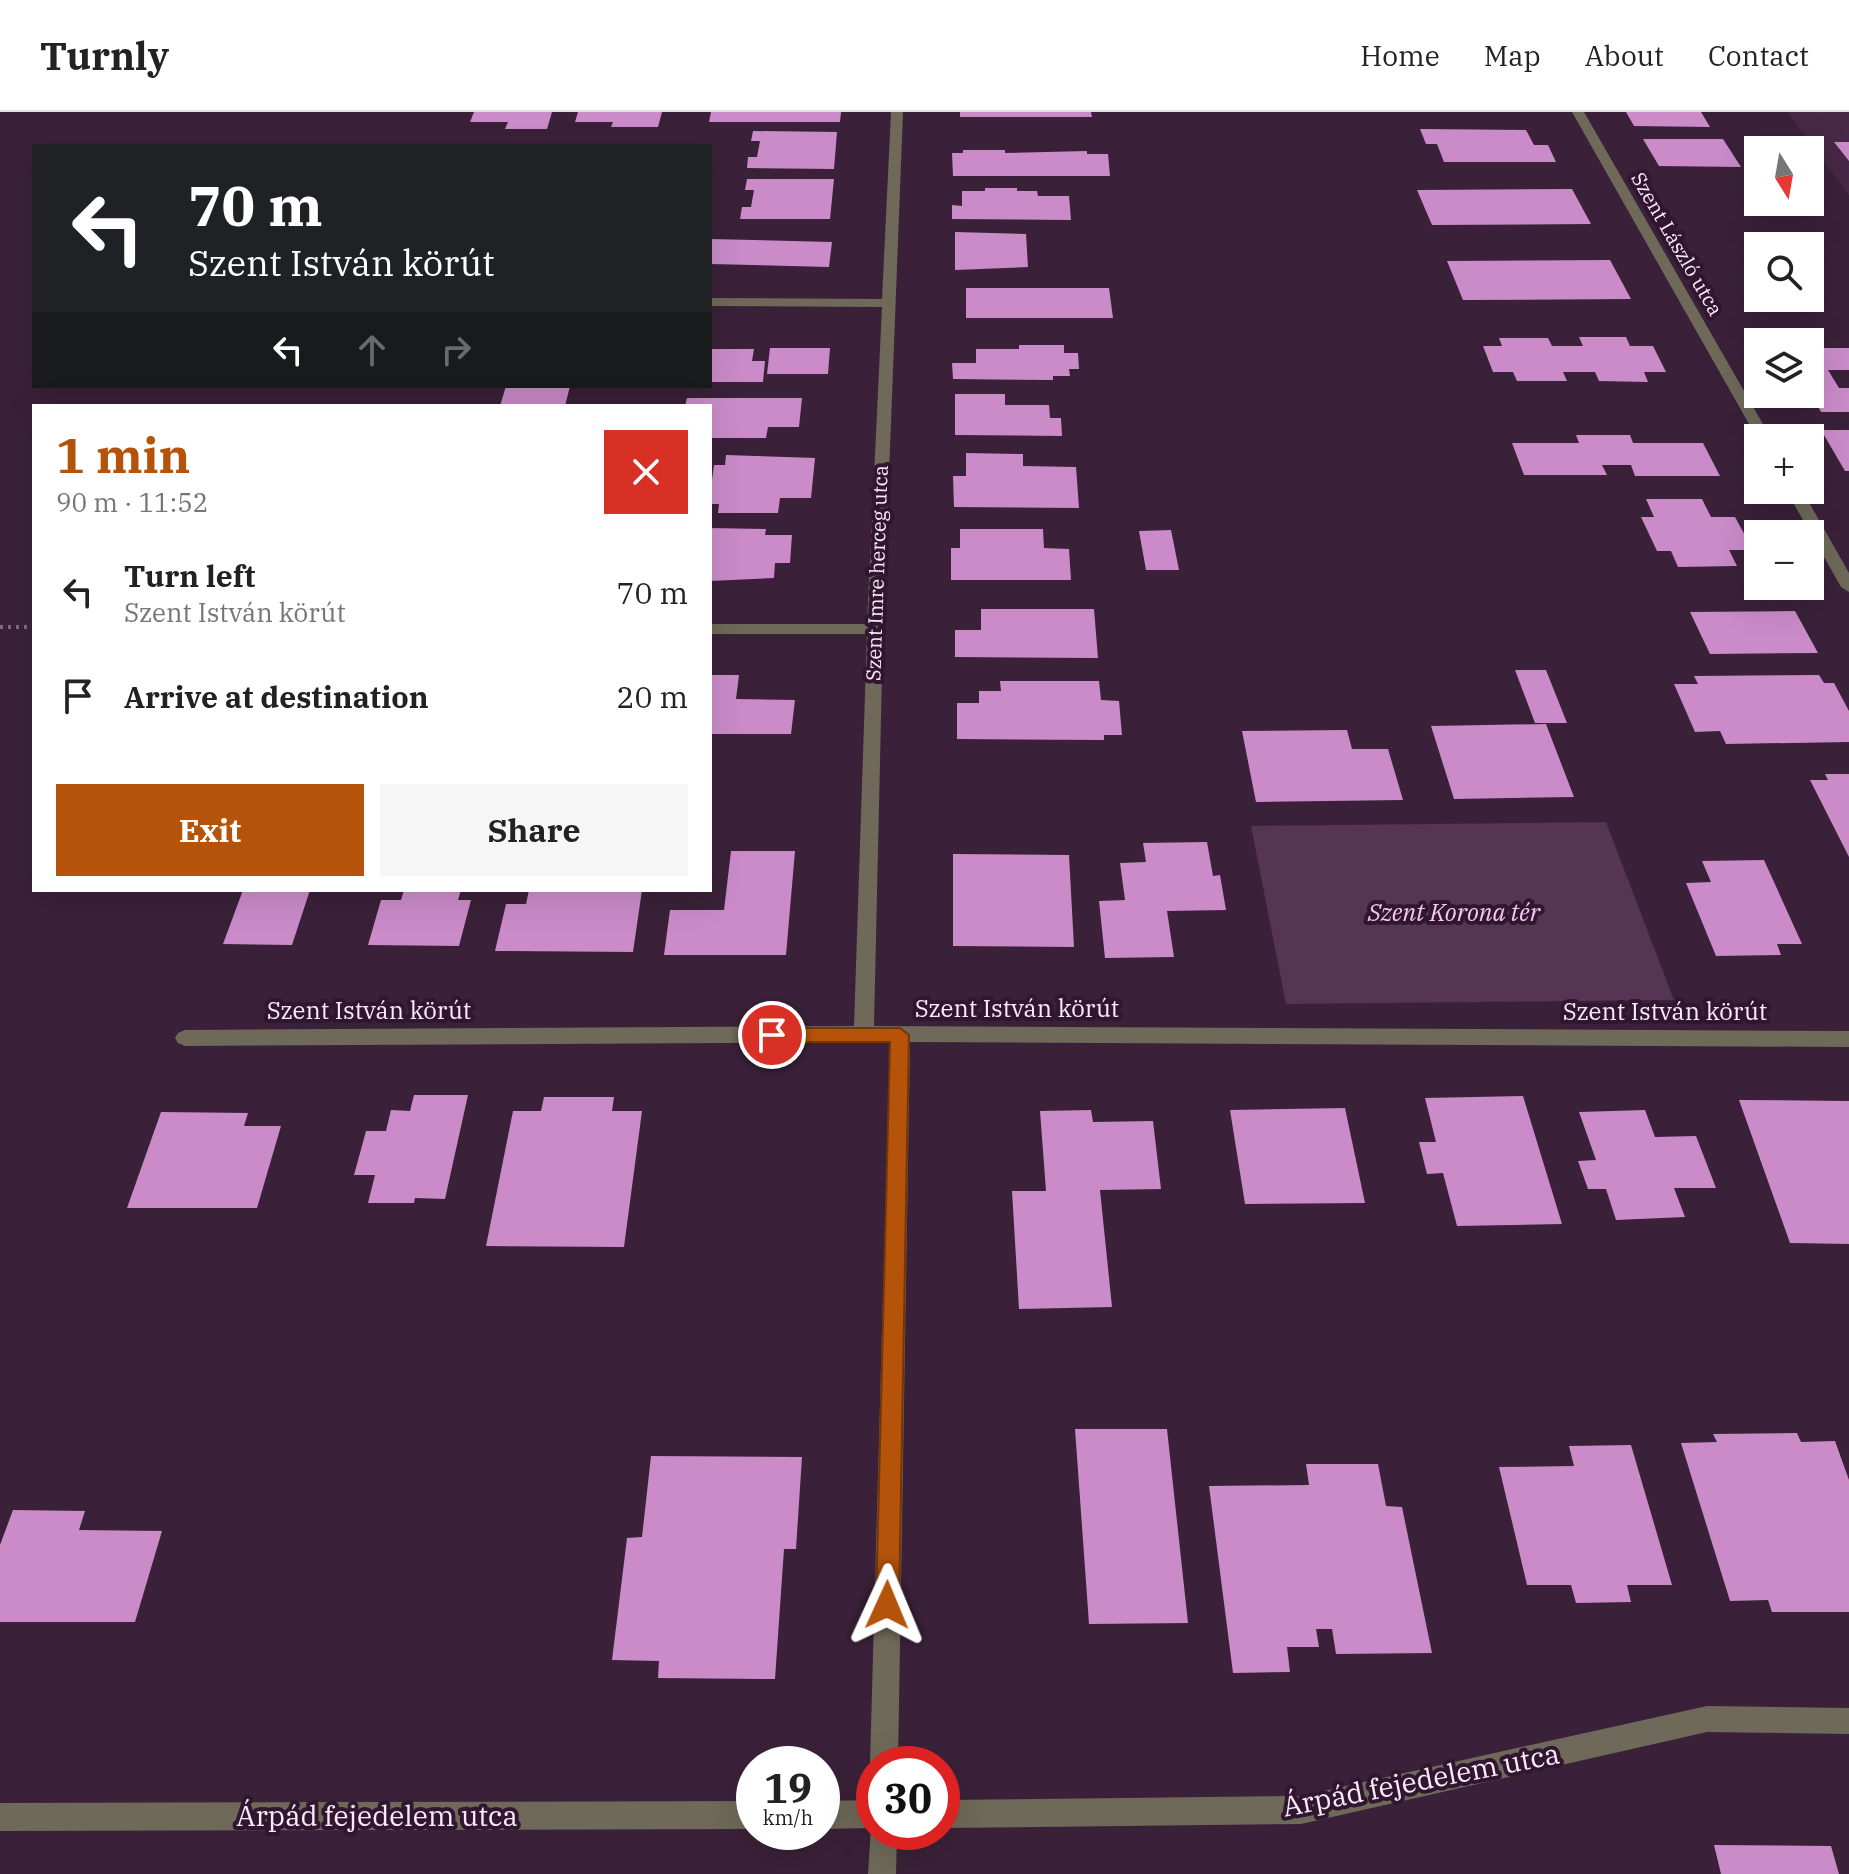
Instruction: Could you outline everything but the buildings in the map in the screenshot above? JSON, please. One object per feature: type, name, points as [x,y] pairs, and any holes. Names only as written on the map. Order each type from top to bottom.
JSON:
[{"type":"street","name":"Szent Imre herceg utca","points":[[864,1034],[875,629],[897,112]]},
{"type":"street","name":"Szent László utca","points":[[1578,112],[1756,424]]},
{"type":"street","points":[[712,302],[887,303]]},
{"type":"street","points":[[1802,504],[1849,587]]},
{"type":"street","points":[[712,629],[875,629]]},
{"type":"street","name":"Szent István körút","points":[[185,1038],[864,1034],[1849,1039]]},
{"type":"street","points":[[884,1746],[900,1035]]},
{"type":"street","name":"Árpád fejedelem utca","points":[[960,1814],[1301,1810],[1707,1719],[1849,1721]]},
{"type":"street","name":"Árpád fejedelem utca","points":[[0,1817],[736,1815]]},
{"type":"street","points":[[882,1874],[883,1850]]},
{"type":"path","points":[[0,627],[32,627]]},
{"type":"shaded area","points":[[1788,112],[1849,112],[1849,196],[1824,162],[1824,136],[1805,136]]},
{"type":"green space","name":"Szent Korona tér","points":[[1606,822],[1674,1000],[1286,1004],[1251,826]]},
{"type":"route","points":[[772,1035],[900,1035],[887,1605]]}]
